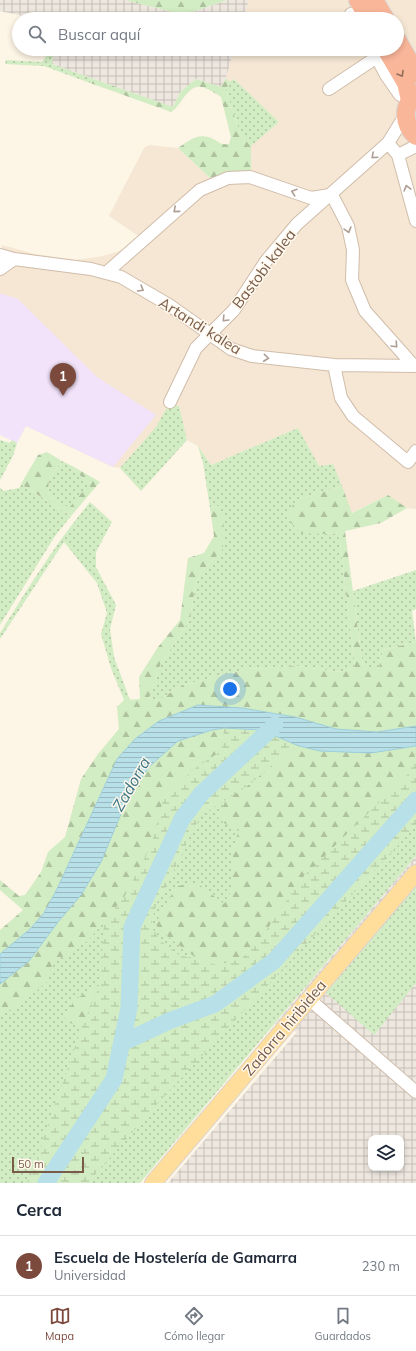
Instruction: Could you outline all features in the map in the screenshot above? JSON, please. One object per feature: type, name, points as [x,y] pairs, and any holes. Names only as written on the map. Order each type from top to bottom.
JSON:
[{"type":"highway","points":[[374,0],[382,12]]},
{"type":"highway","points":[[384,0],[385,12]]},
{"type":"highway","points":[[404,52],[416,73]]},
{"type":"highway","points":[[382,56],[406,84],[410,101],[407,123],[411,132],[416,136]]},
{"type":"main road","name":"Zadorra hiribidea","points":[[153,1183],[416,873]]},
{"type":"street","points":[[330,89],[373,56]]},
{"type":"street","name":"Bastobi kalea","points":[[170,402],[196,348],[234,310],[266,261],[297,224],[332,195],[388,143],[410,101]]},
{"type":"street","points":[[388,143],[398,154],[416,221]]},
{"type":"street","points":[[398,154],[416,146]]},
{"type":"street","points":[[106,273],[200,190],[228,178],[250,177],[311,198],[332,195],[348,226],[353,250],[352,280],[365,311],[415,366]]},
{"type":"street","name":"Artandi kalea","points":[[0,255],[14,259],[91,269],[121,277],[162,301],[232,349],[252,356],[334,365],[415,366]]},
{"type":"street","points":[[0,270],[14,259]]},
{"type":"street","points":[[334,365],[341,398],[353,416],[408,462],[416,452]]},
{"type":"street","points":[[310,999],[416,1092]]},
{"type":"shaded area","points":[[0,0],[125,0],[172,12],[12,12],[12,14],[0,11]]},
{"type":"shaded area","points":[[227,0],[249,0],[245,12],[193,12]]},
{"type":"shaded area","points":[[249,0],[416,0],[416,509],[407,508],[388,495],[351,513],[333,464],[319,466],[298,428],[211,465],[198,446],[187,440],[179,406],[169,404],[156,427],[120,468],[113,467],[26,426],[0,435],[0,263],[2,245],[35,254],[75,260],[98,257],[117,252],[133,244],[140,237],[109,216],[144,148],[149,145],[178,148],[211,179],[251,173],[251,146],[279,122],[235,80],[229,82],[226,78],[232,56],[404,56],[404,12],[245,12]]},
{"type":"shaded area","points":[[53,56],[232,56],[226,78],[221,87],[196,79],[181,91],[173,107],[52,64]]},
{"type":"shaded area","points":[[0,293],[18,299],[97,377],[156,415],[113,467],[26,426],[17,443],[0,435]]},
{"type":"shaded area","points":[[416,856],[416,1183],[168,1183],[297,1032],[275,1024]]},
{"type":"green space","points":[[125,0],[227,0],[193,12],[172,12]]},
{"type":"green space","points":[[46,56],[53,56],[52,64],[91,78],[90,83],[44,66],[5,64],[6,60],[42,62]]},
{"type":"green space","points":[[91,78],[173,107],[181,91],[196,79],[221,87],[226,78],[229,82],[226,91],[241,136],[251,146],[251,173],[211,179],[178,148],[192,139],[204,136],[223,144],[229,144],[231,137],[221,97],[212,91],[199,87],[194,88],[171,112],[90,83]]},
{"type":"green space","points":[[234,79],[279,122],[251,146],[241,136],[226,91],[229,82]]},
{"type":"green space","points":[[169,404],[179,406],[187,440],[141,491],[120,468],[156,427]]},
{"type":"green space","points":[[298,428],[319,466],[333,464],[342,486],[296,500],[325,534],[339,533],[355,667],[340,672],[297,666],[248,669],[183,685],[157,701],[149,698],[161,663],[190,620],[195,587],[201,572],[222,551],[219,506],[210,508],[203,463],[198,446],[211,465]]},
{"type":"green space","points":[[0,440],[10,443],[12,440],[17,443],[13,456],[0,480]]},
{"type":"green space","points":[[47,452],[62,461],[49,479],[48,492],[53,498],[69,508],[90,483],[73,470],[74,467],[100,482],[71,516],[21,484],[38,455]]},
{"type":"green space","points":[[62,461],[74,467],[73,470],[90,483],[70,509],[53,498],[48,492],[49,479]]},
{"type":"green space","points":[[21,484],[71,516],[55,536],[0,625],[0,487],[3,491],[19,488]]},
{"type":"green space","points":[[342,486],[352,513],[388,495],[407,508],[381,523],[345,531],[363,668],[379,668],[383,650],[416,642],[416,726],[377,732],[336,729],[295,717],[242,708],[198,705],[159,721],[117,759],[57,889],[44,913],[30,929],[0,954],[0,930],[23,910],[0,890],[0,880],[19,896],[25,895],[41,872],[48,852],[65,837],[81,779],[98,754],[119,729],[117,707],[124,700],[140,699],[139,677],[158,647],[180,620],[188,558],[204,553],[214,536],[210,508],[219,506],[223,517],[224,535],[222,551],[201,572],[195,587],[190,620],[161,663],[149,698],[157,701],[183,685],[248,669],[297,666],[340,672],[355,667],[339,533],[300,533],[286,517],[296,500]]},
{"type":"green space","points":[[90,502],[112,522],[96,552],[96,567],[116,605],[110,629],[114,657],[130,700],[124,700],[111,668],[101,634],[107,613],[97,583],[64,542],[0,639],[0,633],[32,583],[66,533]]},
{"type":"green space","points":[[416,570],[416,609],[412,611],[416,642],[383,650],[379,668],[363,668],[353,591]]},
{"type":"green space","points":[[224,728],[261,730],[371,753],[416,746],[416,856],[140,1183],[0,1183],[0,984],[29,961]]},
{"type":"green space","points":[[224,728],[222,751],[199,765],[164,797],[151,846],[123,899],[89,940],[70,953],[53,961],[48,981],[20,1005],[0,1015],[0,984],[29,961],[58,922],[81,895],[101,862],[128,797],[150,766],[178,741],[212,730]]},
{"type":"green space","points":[[224,728],[261,730],[299,746],[277,761],[250,784],[204,814],[192,830],[183,853],[156,905],[151,926],[161,941],[179,955],[217,965],[241,959],[258,943],[301,879],[409,773],[416,753],[416,826],[159,1102],[88,1183],[26,1183],[36,1166],[46,1130],[82,1027],[100,985],[104,922],[123,899],[151,846],[164,797],[199,765],[222,751]]},
{"type":"green space","points":[[299,746],[320,751],[371,753],[416,746],[416,753],[409,773],[301,879],[258,943],[241,959],[217,965],[199,960],[167,936],[156,925],[161,912],[177,886],[197,883],[224,904],[232,890],[233,850],[239,829],[228,826],[218,818],[226,800],[250,784],[277,761]]},
{"type":"green space","points":[[416,884],[416,983],[374,1035],[325,992]]},
{"type":"green space","points":[[100,985],[82,1027],[64,1021],[74,1000]]},
{"type":"water","name":"Zadorra","points":[[198,705],[242,708],[295,717],[336,729],[377,732],[416,726],[416,746],[371,753],[320,751],[299,746],[261,730],[224,728],[212,730],[178,741],[150,766],[128,797],[101,862],[81,895],[58,922],[29,961],[0,984],[0,954],[30,929],[44,913],[57,889],[117,759],[135,739],[159,721]]},
{"type":"waterway","points":[[46,1183],[114,1079],[129,1008],[132,927],[182,819],[201,794],[275,725]]},
{"type":"waterway","points":[[122,1043],[169,1021],[215,1004],[274,961],[416,800]]},
{"type":"place","name":"Escuela de Hostelería de Gamarra","points":[[63,396]]}]
